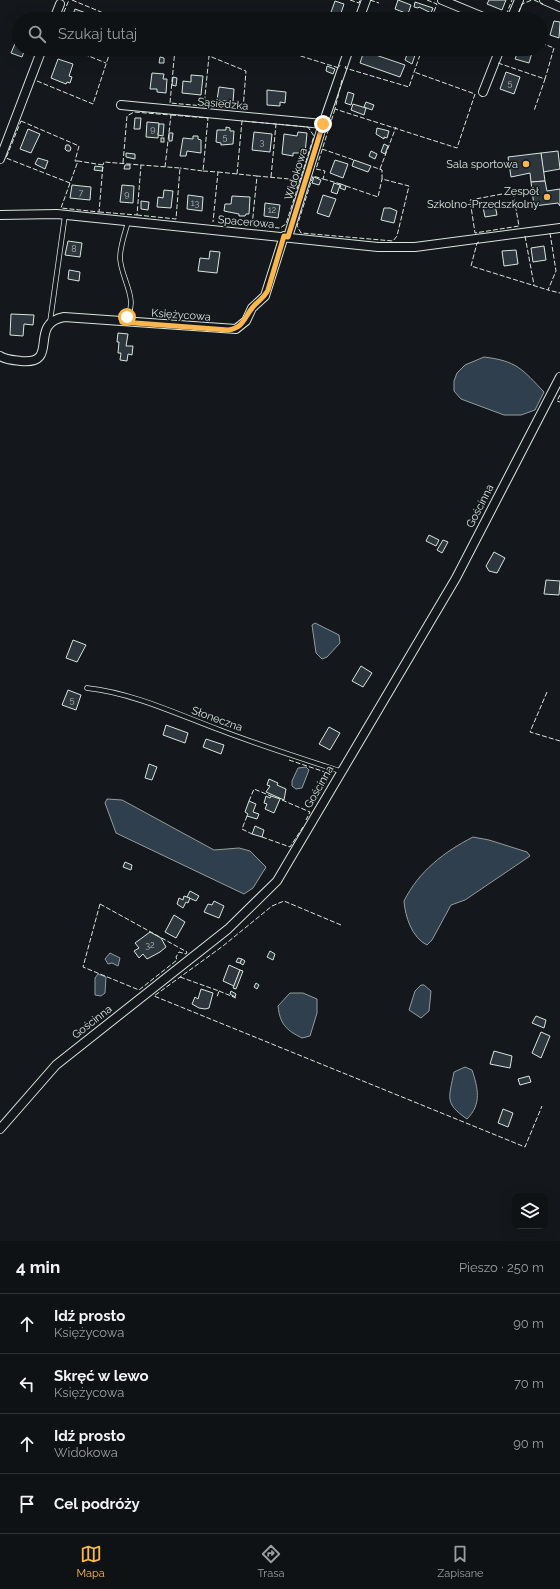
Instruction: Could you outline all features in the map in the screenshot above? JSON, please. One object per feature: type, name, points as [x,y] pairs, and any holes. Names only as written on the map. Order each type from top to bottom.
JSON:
[{"type":"street","points":[[362,12],[366,0]]},
{"type":"street","points":[[442,0],[471,12]]},
{"type":"street","points":[[515,12],[520,0]]},
{"type":"street","points":[[544,0],[560,7]]},
{"type":"street","points":[[57,12],[60,4]]},
{"type":"street","points":[[0,159],[39,56]]},
{"type":"street","name":"Widokowa","points":[[286,236],[347,56]]},
{"type":"street","points":[[483,92],[497,56]]},
{"type":"street","name":"Sąsiedzka","points":[[122,106],[323,124]]},
{"type":"street","name":"Spacerowa","points":[[0,215],[65,214],[286,236],[378,247],[414,247],[560,228]]},
{"type":"street","name":"Księżycowa","points":[[50,322],[64,317],[236,329],[246,320],[252,308],[265,296],[286,236]]},
{"type":"street","points":[[0,356],[6,359],[26,361],[33,361],[39,358],[42,354],[47,327],[50,322]]},
{"type":"street","name":"Gościnna","points":[[0,1129],[56,1065],[228,929],[277,882],[340,772],[456,578],[560,377]]},
{"type":"lane","points":[[50,322],[65,214]]},
{"type":"lane","points":[[122,322],[131,310],[132,303],[121,266],[120,256],[128,221]]},
{"type":"lane","name":"Słoneczna","points":[[87,688],[110,690],[141,700],[231,734],[340,772]]},
{"type":"water","points":[[484,357],[504,361],[518,367],[544,392],[535,410],[521,415],[504,415],[461,399],[454,391],[454,381],[457,373],[465,365]]},
{"type":"water","points":[[315,623],[339,635],[340,643],[327,657],[322,659],[316,653],[312,625]]},
{"type":"water","points":[[306,767],[309,770],[302,788],[296,789],[292,786],[292,781],[298,768]]},
{"type":"water","points":[[107,799],[122,800],[214,850],[239,848],[250,851],[266,867],[253,888],[244,894],[116,833],[105,803]]},
{"type":"water","points":[[473,837],[489,840],[527,852],[530,856],[465,900],[451,905],[432,940],[427,945],[422,942],[413,932],[408,920],[404,901],[417,880],[433,863],[452,849]]},
{"type":"water","points":[[110,953],[120,958],[118,966],[112,963],[108,964],[105,959]]},
{"type":"water","points":[[98,974],[106,977],[105,993],[101,996],[95,995],[95,978]]},
{"type":"water","points":[[421,985],[424,985],[431,991],[429,1011],[421,1018],[409,1010],[415,991]]},
{"type":"water","points":[[290,993],[303,993],[317,999],[317,1013],[310,1036],[302,1038],[288,1029],[282,1022],[278,1006]]},
{"type":"water","points":[[465,1067],[472,1070],[477,1089],[477,1102],[475,1108],[467,1119],[455,1109],[451,1104],[450,1099],[454,1072]]},
{"type":"building","points":[[398,0],[411,5],[409,12],[403,12],[395,9]]},
{"type":"building","points":[[489,0],[506,0],[502,10],[487,4]]},
{"type":"building","points":[[335,1],[344,4],[341,12],[331,12]]},
{"type":"building","points":[[415,2],[433,8],[431,12],[429,12],[419,7],[414,7]]},
{"type":"building","points":[[75,9],[83,12],[74,12]]},
{"type":"building","points":[[554,21],[560,22],[559,38],[550,35]]},
{"type":"building","points":[[362,56],[379,56],[405,65],[400,77],[360,63]]},
{"type":"building","points":[[406,56],[415,56],[412,64],[405,60]]},
{"type":"building","points":[[516,56],[531,56],[529,63],[515,59]]},
{"type":"building","points":[[160,57],[164,58],[164,63],[159,63]]},
{"type":"building","points":[[58,59],[73,64],[69,76],[72,77],[70,83],[67,82],[66,84],[51,78]]},
{"type":"building","points":[[327,66],[335,69],[333,74],[326,71]]},
{"type":"building","points":[[506,72],[520,77],[514,94],[500,89]]},
{"type":"building","points":[[152,73],[164,74],[163,79],[167,79],[166,93],[157,92],[157,89],[150,89]]},
{"type":"building","points":[[191,75],[203,76],[201,95],[182,93],[183,81],[191,82]]},
{"type":"building","points":[[173,77],[177,78],[176,86],[172,85]]},
{"type":"building","points":[[219,87],[234,89],[233,102],[217,100]]},
{"type":"building","points":[[267,90],[286,92],[285,103],[280,102],[280,106],[267,105]]},
{"type":"building","points":[[348,92],[354,94],[351,105],[345,103]]},
{"type":"building","points":[[366,102],[374,105],[372,110],[364,107]]},
{"type":"building","points":[[353,104],[366,108],[364,115],[351,110]]},
{"type":"building","points":[[135,118],[141,118],[140,129],[134,129]]},
{"type":"building","points":[[147,122],[159,123],[158,138],[146,137]]},
{"type":"building","points":[[159,124],[164,124],[163,136],[158,135]]},
{"type":"building","points":[[226,127],[230,128],[230,131],[234,131],[233,144],[221,145],[221,143],[216,142],[217,130],[226,130]]},
{"type":"building","points":[[377,128],[389,131],[387,138],[384,137],[384,139],[376,134]]},
{"type":"building","points":[[28,129],[40,134],[31,153],[20,149]]},
{"type":"building","points":[[254,132],[272,134],[270,152],[252,150]]},
{"type":"building","points":[[298,132],[307,133],[305,153],[293,153],[293,156],[282,154],[284,134],[297,136]]},
{"type":"building","points":[[169,133],[173,133],[172,141],[169,141]]},
{"type":"building","points":[[193,136],[198,136],[198,139],[201,140],[201,153],[187,151],[186,156],[180,156],[183,138],[193,139]]},
{"type":"building","points":[[161,138],[164,138],[164,142],[161,142]]},
{"type":"building","points":[[384,144],[388,146],[385,154],[381,152]]},
{"type":"building","points":[[66,145],[69,145],[71,148],[70,151],[65,149]]},
{"type":"building","points":[[371,151],[377,154],[375,159],[369,156]]},
{"type":"building","points":[[558,151],[560,169],[543,172],[541,153]]},
{"type":"building","points":[[126,153],[135,154],[135,159],[126,157]]},
{"type":"building","name":"Sala sportowa","points":[[541,153],[545,181],[531,182],[530,173],[511,177],[508,157]]},
{"type":"building","points":[[38,158],[48,161],[45,169],[35,164]]},
{"type":"building","points":[[335,160],[348,164],[343,178],[330,173]]},
{"type":"building","points":[[354,160],[371,166],[368,172],[352,166]]},
{"type":"building","points":[[125,165],[130,165],[130,169],[124,169]]},
{"type":"building","points":[[95,166],[103,167],[102,171],[94,170]]},
{"type":"building","points":[[314,177],[321,180],[319,185],[312,183]]},
{"type":"building","points":[[292,181],[298,182],[297,188],[291,187]]},
{"type":"building","name":"Zespół Szkolno-Przedszkolny","points":[[545,181],[547,191],[560,189],[560,206],[558,203],[534,206],[531,182]]},
{"type":"building","points":[[334,183],[340,185],[337,194],[331,192]]},
{"type":"building","points":[[341,184],[346,186],[345,190],[340,188]]},
{"type":"building","points":[[72,185],[91,187],[90,200],[70,198]]},
{"type":"building","points":[[122,185],[134,186],[133,203],[120,202]]},
{"type":"building","points":[[164,190],[173,191],[171,208],[157,207],[158,197],[163,198]]},
{"type":"building","points":[[188,195],[203,197],[202,211],[187,209]]},
{"type":"building","points":[[323,195],[336,199],[329,217],[317,213]]},
{"type":"building","points":[[232,196],[250,197],[249,214],[239,216],[239,214],[224,211],[225,204],[231,204]]},
{"type":"building","points":[[141,201],[149,202],[148,210],[141,209]]},
{"type":"building","points":[[265,203],[280,205],[278,218],[264,216]]},
{"type":"building","points":[[495,205],[497,215],[485,217],[483,207]]},
{"type":"building","points":[[384,208],[390,208],[397,211],[394,223],[381,220]]},
{"type":"building","points":[[68,241],[82,243],[80,257],[65,255]]},
{"type":"building","points":[[544,246],[546,260],[533,262],[531,248]]},
{"type":"building","points":[[516,250],[518,264],[504,266],[502,251]]},
{"type":"building","points":[[210,251],[220,252],[217,273],[198,271],[200,258],[209,259]]},
{"type":"building","points":[[69,270],[80,272],[79,281],[68,279]]},
{"type":"building","points":[[11,314],[34,315],[33,325],[24,324],[23,336],[10,335]]},
{"type":"building","points":[[118,333],[128,334],[126,346],[133,346],[132,355],[128,354],[127,361],[120,360],[121,353],[118,353],[119,342],[117,342]]},
{"type":"building","points":[[429,535],[439,540],[436,546],[426,541]]},
{"type":"building","points":[[443,540],[448,542],[442,553],[437,550]]},
{"type":"building","points":[[494,552],[505,558],[497,573],[489,571],[486,566]]},
{"type":"building","points":[[546,580],[560,581],[559,595],[544,594]]},
{"type":"building","points":[[73,640],[86,645],[77,662],[66,658]]},
{"type":"building","points":[[361,666],[372,673],[363,687],[352,681]]},
{"type":"building","points":[[68,690],[81,695],[76,710],[62,705]]},
{"type":"building","points":[[166,725],[188,733],[185,743],[163,735]]},
{"type":"building","points":[[329,727],[340,733],[330,750],[319,744]]},
{"type":"building","points":[[206,739],[224,745],[221,754],[203,747]]},
{"type":"building","points":[[149,764],[157,767],[152,780],[145,778]]},
{"type":"building","points":[[269,779],[286,789],[284,800],[266,792],[270,786],[267,785]]},
{"type":"building","points":[[266,796],[280,799],[274,813],[265,809],[267,804],[264,803]]},
{"type":"building","points":[[249,801],[256,804],[253,812],[259,814],[257,819],[247,816],[248,814],[245,812]]},
{"type":"building","points":[[255,826],[264,830],[262,837],[252,834]]},
{"type":"building","points":[[125,862],[132,865],[131,870],[123,867]]},
{"type":"building","points":[[190,891],[199,896],[196,901],[187,897]]},
{"type":"building","points":[[184,896],[190,898],[188,903],[186,902],[183,908],[177,904],[179,898],[183,900]]},
{"type":"building","points":[[214,901],[224,906],[219,918],[204,912],[208,904],[212,905]]},
{"type":"building","points":[[174,915],[185,922],[176,938],[165,932]]},
{"type":"building","points":[[150,932],[161,938],[166,947],[147,959],[143,954],[139,958],[134,951],[139,948],[135,943]]},
{"type":"building","points":[[270,951],[275,954],[273,960],[267,957]]},
{"type":"building","points":[[238,958],[242,959],[240,963],[236,962]]},
{"type":"building","points":[[242,959],[245,961],[243,965],[240,963]]},
{"type":"building","points":[[229,965],[240,970],[234,986],[223,981]]},
{"type":"building","points":[[240,970],[243,971],[236,989],[233,988]]},
{"type":"building","points":[[256,983],[259,985],[257,989],[254,987]]},
{"type":"building","points":[[201,989],[213,993],[209,1008],[199,1008],[192,1004],[195,997],[198,999]]},
{"type":"building","points":[[231,991],[236,994],[235,997],[230,994]]},
{"type":"building","points":[[536,1016],[546,1020],[544,1028],[532,1023]]},
{"type":"building","points":[[541,1032],[550,1036],[541,1058],[532,1053]]},
{"type":"building","points":[[494,1051],[512,1056],[510,1068],[490,1064]]},
{"type":"building","points":[[529,1076],[531,1082],[520,1085],[518,1079]]},
{"type":"building","points":[[503,1109],[513,1113],[508,1127],[498,1123]]},
{"type":"fence","points":[[64,12],[69,0]]},
{"type":"fence","points":[[72,0],[101,12]]},
{"type":"fence","points":[[350,0],[359,3],[360,0]]},
{"type":"fence","points":[[370,0],[379,3]]},
{"type":"fence","points":[[427,0],[437,4],[434,12]]},
{"type":"fence","points":[[507,12],[512,0]]},
{"type":"fence","points":[[519,12],[522,4],[532,0]]},
{"type":"fence","points":[[534,0],[543,4]]},
{"type":"fence","points":[[545,79],[554,48],[548,46]]},
{"type":"fence","points":[[88,56],[106,63]]},
{"type":"fence","points":[[37,81],[93,104],[109,56]]},
{"type":"fence","points":[[174,56],[170,103],[204,106]]},
{"type":"fence","points":[[209,56],[204,106],[243,109],[246,71],[209,56]]},
{"type":"fence","points":[[301,56],[339,68],[340,65]]},
{"type":"fence","points":[[346,66],[345,68],[409,87],[420,56]]},
{"type":"fence","points":[[498,63],[545,79],[534,111]]},
{"type":"fence","points":[[342,80],[335,109],[457,148],[475,94],[414,72]]},
{"type":"fence","points":[[335,109],[316,169],[325,171],[323,179],[313,176],[297,226],[301,233],[393,241],[397,236],[409,186],[382,179],[382,170],[371,166]]},
{"type":"fence","points":[[123,163],[127,116],[134,112],[171,115],[165,167]]},
{"type":"fence","points":[[171,115],[208,118],[203,171],[180,168]]},
{"type":"fence","points":[[21,121],[79,146],[75,161],[78,161],[70,183],[6,158],[21,121]]},
{"type":"fence","points":[[237,174],[242,121],[276,124]]},
{"type":"fence","points":[[271,177],[276,124],[308,127],[314,136],[300,180]]},
{"type":"fence","points":[[380,169],[396,127]]},
{"type":"fence","points":[[322,149],[354,160]]},
{"type":"fence","points":[[70,183],[61,208],[99,212],[103,165],[78,161]]},
{"type":"fence","points":[[99,212],[137,215],[141,165],[104,162],[103,165]]},
{"type":"fence","points":[[137,215],[176,219],[180,168],[141,165]]},
{"type":"fence","points":[[203,171],[218,172],[213,222]]},
{"type":"fence","points":[[218,172],[257,176],[252,226],[280,228],[286,224],[300,180],[257,176]]},
{"type":"fence","points":[[323,179],[341,184]]},
{"type":"fence","points":[[346,186],[378,197],[382,179]]},
{"type":"fence","points":[[513,192],[519,226],[475,233],[470,200],[513,192]]},
{"type":"fence","points":[[550,233],[556,271],[548,290],[560,293]]},
{"type":"fence","points":[[525,236],[534,285]]},
{"type":"fence","points":[[479,242],[477,243],[471,266],[548,290]]},
{"type":"fence","points":[[560,395],[557,401],[560,402]]},
{"type":"fence","points":[[547,692],[530,732],[560,741]]},
{"type":"fence","points":[[289,760],[331,774],[313,805]]},
{"type":"fence","points":[[249,801],[254,789],[271,796]]},
{"type":"fence","points":[[282,800],[310,812],[306,820]]},
{"type":"fence","points":[[247,816],[242,829],[252,834]]},
{"type":"fence","points":[[262,837],[290,847],[303,827]]},
{"type":"fence","points":[[341,925],[284,901],[272,906],[223,946],[154,996],[525,1147],[542,1106]]},
{"type":"fence","points":[[100,904],[187,952],[186,954],[179,952],[176,957],[177,960],[139,990],[83,967],[100,904]]},
{"type":"fence","points":[[180,977],[219,991],[217,997]]},
{"type":"fence","points":[[219,991],[236,998]]},
{"type":"place","name":"Sala sportowa","points":[[526,164]]},
{"type":"place","name":"Zespół Szkolno-Przedszkolny","points":[[547,197]]},
{"type":"route","points":[[127,317],[122,322],[228,330],[236,329],[241,325],[246,320],[252,308],[265,296],[268,290],[284,236],[288,237],[323,124]]}]
